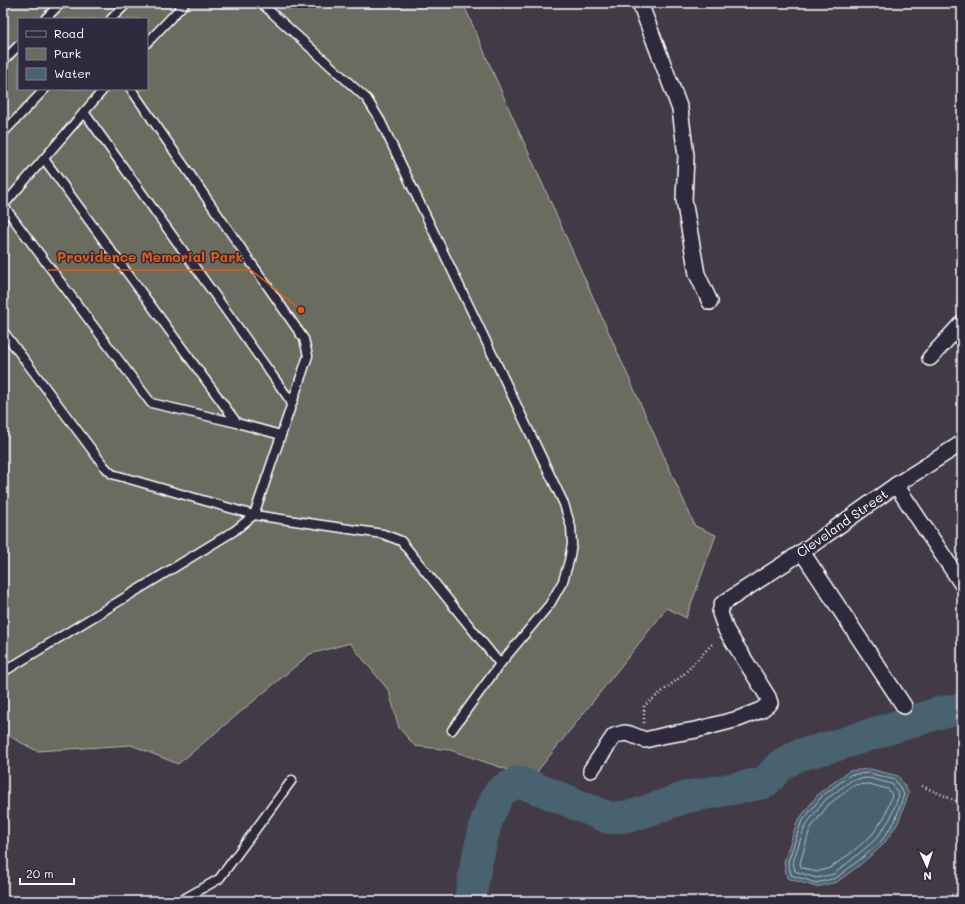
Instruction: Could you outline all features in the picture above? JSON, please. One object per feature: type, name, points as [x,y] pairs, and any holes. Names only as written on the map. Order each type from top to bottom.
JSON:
[{"type":"street","points":[[640,3],[680,109],[686,156],[684,200],[697,274],[710,302]]},
{"type":"street","points":[[930,358],[962,323]]},
{"type":"street","name":"Cleveland Street","points":[[726,630],[720,613],[722,604],[802,552],[896,485],[962,443]]},
{"type":"street","points":[[896,485],[962,583]]},
{"type":"street","points":[[802,552],[904,706]]},
{"type":"street","points":[[591,770],[614,736],[624,733],[645,740],[696,730],[738,719],[761,710],[770,703],[768,697],[726,630]]},
{"type":"lane","points":[[46,18],[61,3]]},
{"type":"lane","points":[[112,18],[127,3]]},
{"type":"lane","points":[[148,42],[185,3]]},
{"type":"lane","points":[[261,3],[367,99],[380,120],[564,504],[571,526],[572,544],[564,581],[550,604],[500,664],[452,730]]},
{"type":"lane","points":[[3,61],[18,46]]},
{"type":"lane","points":[[3,133],[44,90]]},
{"type":"lane","points":[[103,90],[3,206],[151,403],[281,435]]},
{"type":"lane","points":[[3,672],[234,531],[254,515],[308,356],[304,339],[132,90]]},
{"type":"lane","points":[[84,112],[292,403]]},
{"type":"lane","points":[[44,159],[237,423]]},
{"type":"lane","points":[[3,331],[104,466],[112,474],[254,515],[383,534],[401,542],[500,664]]},
{"type":"lane","points":[[180,901],[219,879],[292,780]]},
{"type":"path","points":[[645,740],[644,706],[683,675],[726,630]]},
{"type":"path","points":[[922,786],[960,803],[962,806]]},
{"type":"path","points":[[936,901],[945,896],[962,893]]},
{"type":"green space","points":[[10,3],[463,3],[695,526],[716,535],[686,618],[667,608],[532,778],[450,750],[415,746],[399,728],[389,691],[350,643],[310,654],[178,764],[131,745],[37,751],[3,733],[3,11]]},
{"type":"water","points":[[870,769],[898,776],[909,793],[898,823],[883,845],[837,882],[816,887],[787,878],[784,862],[797,822],[819,793],[849,771]]},
{"type":"waterway","points":[[470,901],[476,864],[487,819],[499,793],[518,782],[609,818],[632,816],[687,797],[764,783],[781,765],[799,755],[834,746],[942,712],[961,709],[962,711]]},
{"type":"place","name":"Providence Memorial Park","points":[[301,310]]}]
